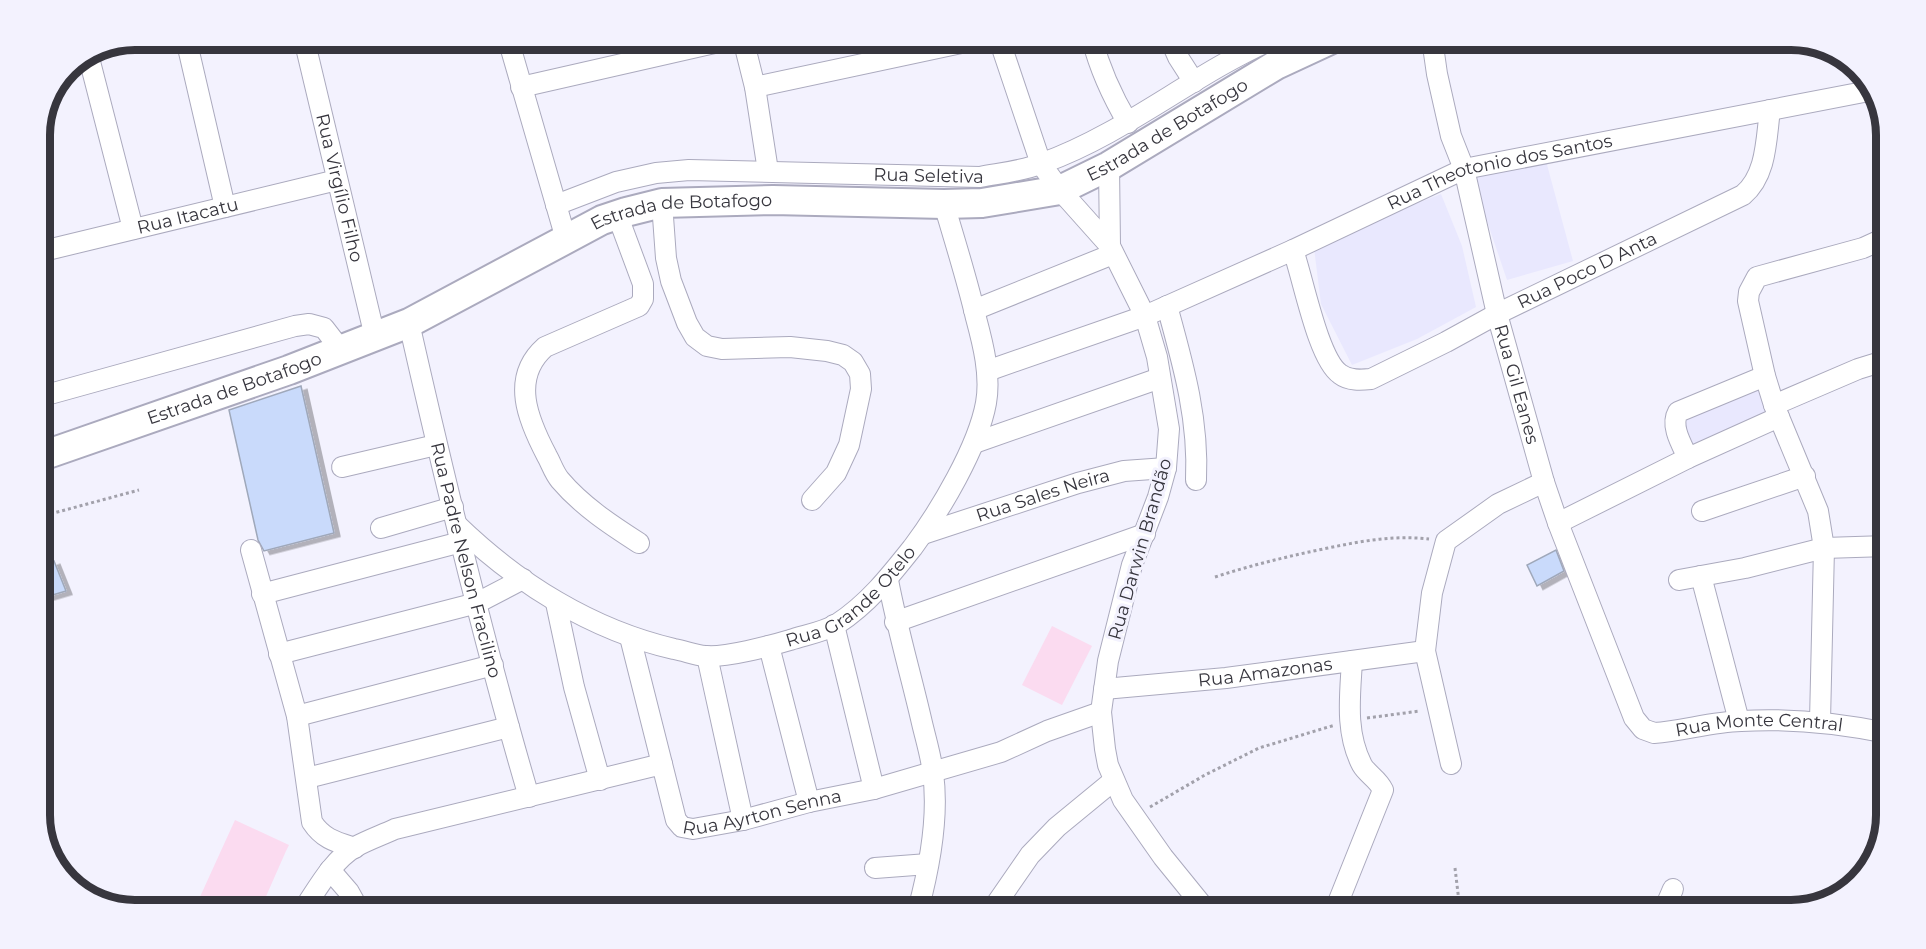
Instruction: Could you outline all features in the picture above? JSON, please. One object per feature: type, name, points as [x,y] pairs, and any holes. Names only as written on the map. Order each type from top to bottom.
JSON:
[{"type":"main road","name":"Estrada de Botafogo","points":[[50,453],[289,370],[409,324],[617,214],[662,203],[773,200],[982,203],[1060,190],[1109,166],[1276,65],[1310,49]]},
{"type":"street","points":[[188,49],[225,207]]},
{"type":"street","name":"Rua Virgílio Filho","points":[[306,49],[375,337]]},
{"type":"street","points":[[511,49],[566,239]]},
{"type":"street","points":[[521,87],[688,49]]},
{"type":"street","points":[[746,49],[755,87],[768,171]]},
{"type":"street","points":[[755,87],[933,49]]},
{"type":"street","points":[[974,310],[1112,250],[1060,190],[1041,164],[1002,49]]},
{"type":"street","points":[[1095,49],[1104,78],[1128,123]]},
{"type":"street","points":[[1174,49],[1194,82]]},
{"type":"street","name":"Rua Seletiva","points":[[556,205],[616,182],[656,173],[689,170],[980,177],[1041,164],[1086,146],[1251,49]]},
{"type":"street","name":"Rua Gil Eanes","points":[[1433,49],[1451,136],[1464,169],[1497,314],[1544,482],[1634,718]]},
{"type":"street","points":[[90,62],[133,229]]},
{"type":"street","name":"Rua Theotonio dos Santos","points":[[987,371],[1145,316],[1293,250],[1464,169],[1865,92]]},
{"type":"street","name":"Rua Poco D Anta","points":[[1293,250],[1328,363],[1340,375],[1358,380],[1371,379],[1497,314],[1743,195],[1751,189],[1761,169],[1770,110]]},
{"type":"street","points":[[1012,198],[1032,184],[1041,164]]},
{"type":"street","name":"Rua Darwin Brandão","points":[[1109,166],[1112,250],[1145,316],[1161,378],[1169,429],[1166,468],[1145,534],[1132,564],[1116,626],[1101,712],[1105,749],[1113,781],[1123,800],[1193,900]]},
{"type":"street","name":"Rua Itacatu","points":[[50,249],[337,180]]},
{"type":"street","points":[[662,203],[666,258],[671,281],[687,324],[695,338],[707,346],[722,349],[790,347],[827,351],[843,355],[853,362],[860,374],[861,390],[849,445],[836,473],[812,501]]},
{"type":"street","name":"Rua Grande Otelo","points":[[457,525],[492,558],[556,603],[630,637],[707,656],[769,646],[834,625],[861,606],[888,580],[938,512],[974,443],[986,402],[987,371],[974,310],[944,204]]},
{"type":"street","points":[[617,214],[643,284],[643,299],[639,306],[545,347],[533,358],[524,389],[532,429],[559,479],[604,521],[639,543]]},
{"type":"street","points":[[1820,721],[1824,548],[1818,511],[1777,411],[1750,310],[1749,292],[1757,277],[1863,248],[1876,242]]},
{"type":"street","points":[[1167,306],[1185,373],[1196,427],[1196,480]]},
{"type":"street","points":[[50,393],[294,326],[309,324],[324,328],[341,350]]},
{"type":"street","name":"Rua Padre Nelson Fracilino","points":[[409,324],[436,445],[529,797]]},
{"type":"street","points":[[1558,523],[1689,458],[1858,369],[1876,363]]},
{"type":"street","points":[[1689,458],[1675,426],[1674,418],[1678,412],[1766,376]]},
{"type":"street","points":[[974,443],[1161,378]]},
{"type":"street","points":[[342,468],[436,445]]},
{"type":"street","name":"Rua Sales Neira","points":[[922,534],[1078,483],[1124,471],[1166,468]]},
{"type":"street","points":[[1702,511],[1805,476]]},
{"type":"street","points":[[1451,764],[1425,651],[1432,593],[1446,541],[1498,504],[1544,482]]},
{"type":"street","points":[[381,528],[457,525]]},
{"type":"street","points":[[262,594],[457,525]]},
{"type":"street","points":[[895,622],[1145,534]]},
{"type":"street","points":[[1679,580],[1745,568],[1824,548],[1876,546]]},
{"type":"street","points":[[251,550],[297,716],[308,778],[308,799],[312,822],[327,839],[355,848]]},
{"type":"street","points":[[1701,576],[1739,721]]},
{"type":"street","points":[[279,654],[477,603],[523,579]]},
{"type":"street","points":[[888,580],[895,622],[933,772],[934,804],[928,864],[920,900]]},
{"type":"street","points":[[556,603],[574,687],[600,780]]},
{"type":"street","points":[[834,625],[874,789]]},
{"type":"street","points":[[310,900],[330,870],[355,848],[395,829],[662,764],[630,637]]},
{"type":"street","points":[[769,646],[809,802]]},
{"type":"street","name":"Rua Amazonas","points":[[1104,689],[1184,683],[1425,651]]},
{"type":"street","points":[[707,656],[743,820]]},
{"type":"street","points":[[1339,900],[1383,790],[1363,767],[1352,737],[1350,720],[1352,661]]},
{"type":"street","points":[[297,716],[493,665]]},
{"type":"street","name":"Rua Ayrton Senna","points":[[662,764],[676,820],[682,827],[693,829],[743,820],[809,802],[874,789],[1000,752],[1047,731],[1101,712]]},
{"type":"street","name":"Rua Monte Central","points":[[1634,718],[1643,729],[1654,733],[1739,721],[1820,721],[1876,731]]},
{"type":"street","points":[[308,778],[509,727]]},
{"type":"street","points":[[999,900],[1030,855],[1057,827],[1113,781]]},
{"type":"street","points":[[875,868],[928,864]]},
{"type":"street","points":[[330,870],[353,900]]},
{"type":"street","points":[[1668,900],[1673,890]]},
{"type":"path","points":[[50,514],[139,490]]},
{"type":"path","points":[[1215,577],[1270,560],[1368,540],[1395,537],[1446,541]]},
{"type":"path","points":[[1134,816],[1205,775],[1259,748],[1350,720],[1437,709]]},
{"type":"path","points":[[1455,868],[1459,900]]},
{"type":"shaded area","points":[[1546,161],[1573,261],[1507,280],[1471,174]]},
{"type":"shaded area","points":[[1441,194],[1462,246],[1476,307],[1417,339],[1352,365],[1321,304],[1314,248],[1370,221]]},
{"type":"shaded area","points":[[1760,380],[1775,414],[1689,449],[1678,417]]},
{"type":"shaded area","points":[[1052,626],[1092,646],[1062,705],[1022,685]]},
{"type":"shaded area","points":[[235,820],[289,845],[264,900],[199,900]]},
{"type":"building","points":[[301,386],[334,533],[264,551],[258,540],[229,410]]},
{"type":"building","points":[[1556,550],[1564,571],[1537,586],[1527,565]]},
{"type":"building","points":[[54,561],[66,591],[50,596],[50,562]]}]
